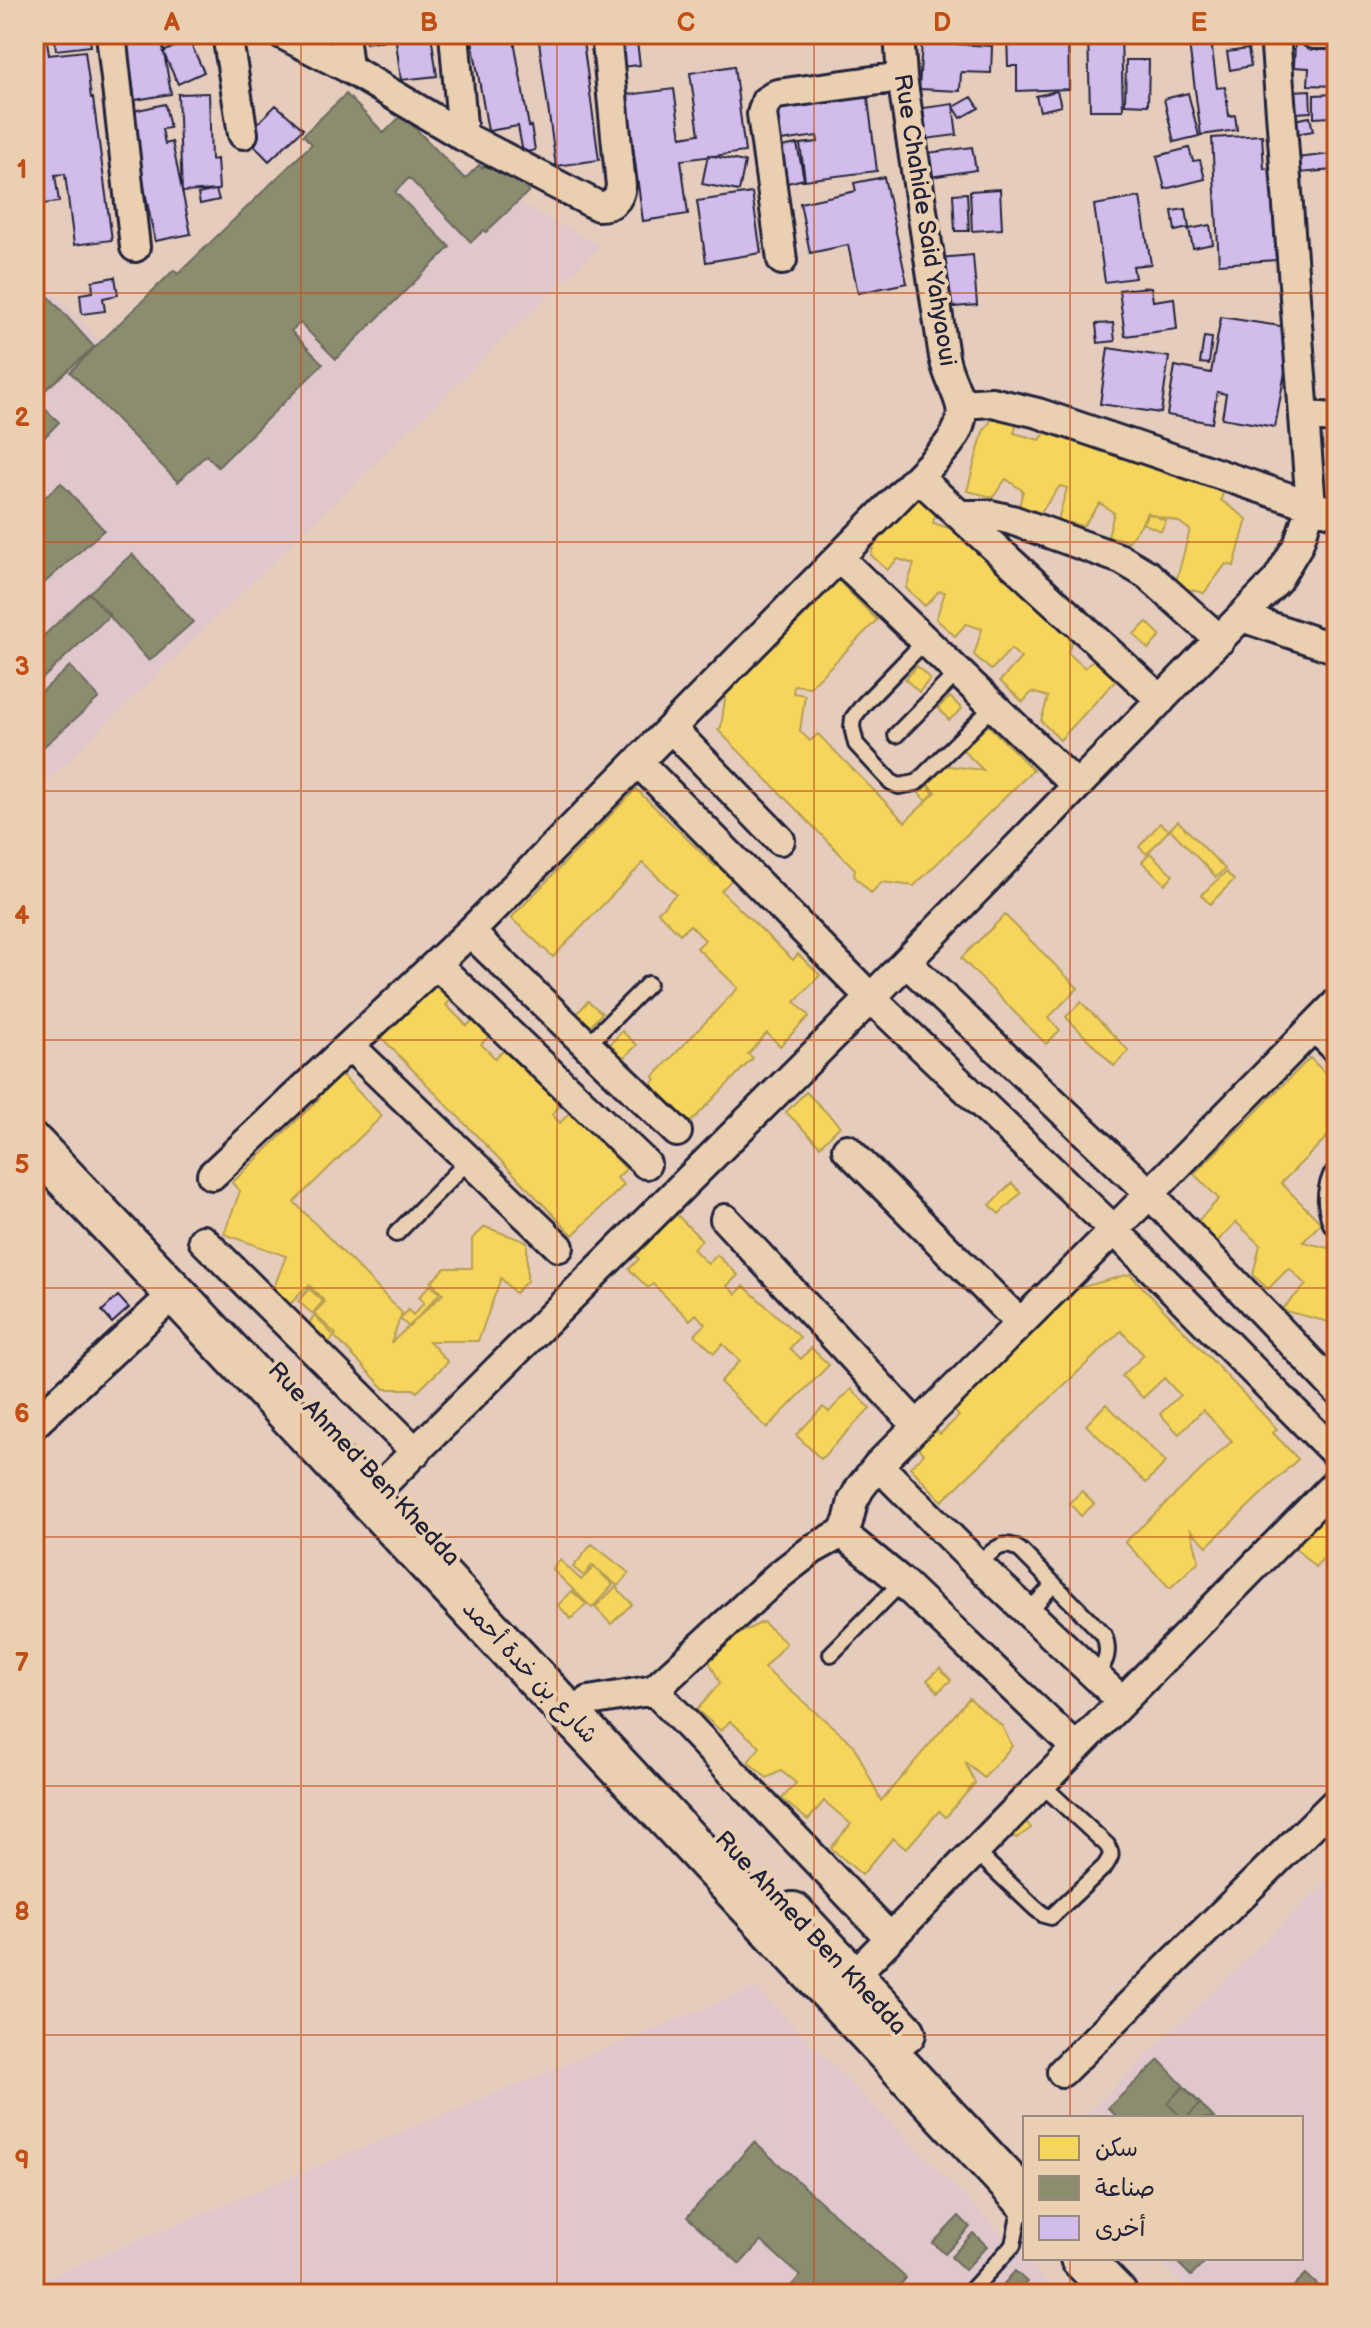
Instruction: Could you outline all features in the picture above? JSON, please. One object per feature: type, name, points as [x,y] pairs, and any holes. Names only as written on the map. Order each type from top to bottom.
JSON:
[{"type":"main road","name":"Rue Ahmed Ben Khedda","points":[[34,1114],[853,1976],[1023,2188]]},
{"type":"main road","name":"شارع بن خدة أحمد","points":[[34,1145],[1023,2188]]},
{"type":"main road","points":[[1083,2260],[1116,2294]]},
{"type":"main road","points":[[1117,2260],[1149,2294]]},
{"type":"street","points":[[111,34],[135,247]]},
{"type":"street","points":[[227,34],[243,134]]},
{"type":"street","points":[[282,34],[348,68],[463,136],[598,206],[607,206],[620,195],[621,186],[606,34]]},
{"type":"street","points":[[344,34],[348,68]]},
{"type":"street","points":[[454,34],[463,136]]},
{"type":"street","name":"Rue Chahide Said Yahyaoui","points":[[899,34],[902,77],[944,357],[961,404]]},
{"type":"street","points":[[1275,34],[1304,416],[1324,510]]},
{"type":"street","points":[[1314,34],[1337,34]]},
{"type":"street","points":[[782,260],[762,114],[766,101],[777,94],[902,77]]},
{"type":"street","points":[[212,1175],[470,932],[918,477],[956,432],[962,417],[961,404],[992,402],[1038,413],[1324,510]]},
{"type":"street","points":[[1304,416],[1337,418]]},
{"type":"street","points":[[918,477],[1161,700]]},
{"type":"street","points":[[383,1484],[871,998],[1220,640],[1277,580],[1302,535],[1324,510]]},
{"type":"street","points":[[960,515],[991,515],[1012,520],[1121,559],[1148,575],[1220,640]]},
{"type":"street","points":[[839,558],[1077,786]]},
{"type":"street","points":[[1242,617],[1337,649]]},
{"type":"street","points":[[672,729],[780,840]]},
{"type":"street","points":[[639,763],[871,998],[1114,1230],[1337,1455]]},
{"type":"street","points":[[470,932],[677,1132]]},
{"type":"street","points":[[906,962],[1149,1193],[1337,1390]]},
{"type":"street","points":[[436,964],[646,1164]]},
{"type":"street","points":[[589,1701],[654,1690],[778,1576],[813,1549],[842,1533],[853,1501],[878,1465],[1337,1003]]},
{"type":"street","points":[[1314,1027],[1337,1049]]},
{"type":"street","points":[[350,1046],[559,1247]]},
{"type":"street","points":[[847,1149],[1020,1323]]},
{"type":"street","points":[[1337,1179],[1332,1205],[1337,1220]]},
{"type":"street","points":[[725,1219],[917,1426]]},
{"type":"street","points":[[203,1240],[416,1452]]},
{"type":"street","points":[[34,1424],[175,1293]]},
{"type":"street","points":[[878,1465],[1122,1701]]},
{"type":"street","points":[[853,1976],[1337,1482]]},
{"type":"street","points":[[842,1533],[902,1582],[1076,1748]]},
{"type":"street","points":[[654,1690],[890,1938]]},
{"type":"street","points":[[1062,2072],[1337,1801]]},
{"type":"lane","points":[[925,641],[853,718],[856,744],[891,782],[899,786],[916,783],[994,706]]},
{"type":"lane","points":[[896,735],[958,672]]},
{"type":"lane","points":[[587,1045],[648,984]]},
{"type":"lane","points":[[396,1234],[469,1160]]},
{"type":"lane","points":[[978,1565],[996,1547],[1010,1545],[1022,1552],[1104,1635],[1106,1661],[1095,1674]]},
{"type":"lane","points":[[831,1654],[902,1582]]},
{"type":"lane","points":[[1028,1612],[1054,1584]]},
{"type":"lane","points":[[975,1851],[1035,1908],[1051,1917],[1105,1866],[1111,1856],[1107,1845],[1041,1784]]},
{"type":"lane","points":[[968,2294],[1013,2245],[1023,2194]]},
{"type":"shaded area","points":[[354,113],[600,246],[34,793],[34,274],[110,352]]},
{"type":"shaded area","points":[[1337,1872],[1337,2294],[1191,2294],[1159,2260],[1303,2260],[1303,2116],[1085,2116]]},
{"type":"shaded area","points":[[755,1988],[1013,2245],[1056,2294],[34,2294],[34,2283]]},
{"type":"building: سكن","points":[[997,412],[1018,418],[1014,433],[1040,440],[1045,433],[1226,480],[1221,500],[1247,519],[1234,566],[1226,564],[1204,593],[1175,586],[1190,530],[1179,522],[1149,514],[1129,541],[1108,536],[1114,513],[1100,503],[1083,526],[1058,520],[1067,488],[1060,486],[1040,513],[1019,507],[1023,491],[1006,479],[993,497],[967,491],[983,432]]},
{"type":"building: سكن","points":[[918,486],[938,505],[933,523],[955,530],[1072,640],[1068,653],[1085,668],[1094,659],[1116,680],[1060,740],[1041,721],[1048,697],[1032,692],[1023,702],[1000,681],[1021,658],[1011,649],[991,670],[974,655],[982,629],[966,624],[955,636],[936,619],[945,592],[939,591],[925,606],[906,588],[914,564],[898,559],[887,570],[871,555],[879,528]]},
{"type":"building: سكن","points":[[1147,512],[1166,521],[1161,531],[1142,523]]},
{"type":"building: سكن","points":[[830,572],[877,620],[810,687],[794,685],[793,693],[805,695],[800,731],[810,741],[818,734],[905,822],[936,792],[925,781],[941,765],[983,770],[963,750],[988,725],[1033,770],[914,886],[882,882],[871,893],[854,876],[855,869],[718,730],[727,685],[795,617],[799,621],[818,603],[808,593]]},
{"type":"building: سكن","points":[[1147,622],[1161,636],[1148,649],[1134,634]]},
{"type":"building: سكن","points":[[917,666],[930,679],[919,692],[905,679]]},
{"type":"building: سكن","points":[[950,697],[962,709],[949,720],[938,708]]},
{"type":"building: سكن","points":[[927,785],[934,793],[926,801],[918,792]]},
{"type":"building: سكن","points":[[636,789],[715,866],[722,858],[738,873],[721,891],[793,960],[798,954],[820,975],[795,1002],[809,1016],[780,1046],[767,1033],[748,1054],[753,1058],[683,1130],[644,1092],[656,1079],[653,1077],[738,988],[697,948],[705,940],[690,925],[680,934],[658,912],[676,894],[643,863],[553,957],[511,918]]},
{"type":"building: سكن","points":[[1178,821],[1225,869],[1216,877],[1170,829]]},
{"type":"building: سكن","points":[[1160,823],[1169,830],[1147,854],[1139,847]]},
{"type":"building: سكن","points":[[1150,853],[1173,875],[1165,884],[1142,862]]},
{"type":"building: سكن","points":[[1226,872],[1234,880],[1210,904],[1201,895]]},
{"type":"building: سكن","points":[[1005,915],[1078,988],[1048,1018],[1060,1030],[1046,1044],[961,958]]},
{"type":"building: سكن","points":[[440,978],[456,995],[446,1005],[467,1026],[477,1016],[493,1032],[481,1044],[495,1058],[506,1048],[563,1103],[552,1114],[560,1123],[571,1111],[626,1169],[617,1178],[624,1185],[573,1235],[381,1037],[400,1019],[394,1012]]},
{"type":"building: سكن","points":[[588,1001],[602,1013],[589,1027],[576,1015]]},
{"type":"building: سكن","points":[[1081,1002],[1129,1051],[1114,1066],[1066,1017]]},
{"type":"building: سكن","points":[[622,1031],[637,1045],[623,1059],[609,1046]]},
{"type":"building: سكن","points":[[1310,1058],[1337,1085],[1337,1127],[1281,1183],[1321,1223],[1303,1242],[1337,1250],[1337,1324],[1281,1310],[1306,1285],[1289,1268],[1268,1289],[1253,1275],[1260,1245],[1236,1222],[1215,1244],[1195,1224],[1219,1199],[1194,1174]]},
{"type":"building: سكن","points":[[337,1070],[382,1116],[294,1202],[402,1313],[391,1343],[443,1294],[431,1282],[445,1268],[472,1268],[472,1239],[485,1227],[527,1242],[527,1281],[515,1293],[501,1278],[478,1341],[429,1341],[448,1362],[417,1392],[414,1389],[385,1389],[313,1314],[325,1302],[309,1285],[288,1306],[273,1290],[286,1256],[224,1234],[240,1191],[232,1183],[320,1098],[314,1092]]},
{"type":"building: سكن","points":[[806,1092],[840,1126],[820,1146],[786,1112]]},
{"type":"building: سكن","points":[[1012,1183],[1021,1193],[999,1214],[990,1205]]},
{"type":"building: سكن","points":[[676,1214],[702,1240],[693,1249],[708,1264],[717,1255],[738,1275],[727,1286],[736,1294],[744,1286],[800,1337],[790,1348],[801,1359],[811,1348],[829,1365],[767,1428],[720,1382],[740,1361],[723,1344],[714,1353],[695,1335],[705,1324],[696,1314],[690,1320],[653,1284],[648,1288],[629,1269],[639,1259],[635,1256]]},
{"type":"building: سكن","points":[[1130,1274],[1277,1429],[1273,1433],[1298,1459],[1207,1546],[1191,1530],[1199,1561],[1170,1588],[1125,1542],[1232,1441],[1203,1410],[1179,1434],[1160,1414],[1180,1395],[1164,1378],[1143,1398],[1122,1376],[1144,1355],[1121,1331],[942,1501],[910,1467],[924,1454],[912,1441],[930,1424],[940,1434],[959,1416],[948,1404],[973,1389],[1072,1295],[1068,1291]]},
{"type":"building: سكن","points":[[430,1285],[440,1293],[409,1327],[400,1319],[408,1310],[413,1315],[424,1303],[419,1297]]},
{"type":"building: سكن","points":[[309,1289],[323,1301],[313,1313],[336,1334],[328,1344],[307,1325],[315,1316],[298,1301]]},
{"type":"building: سكن","points":[[851,1389],[870,1408],[821,1459],[796,1435],[823,1407],[829,1412]]},
{"type":"building: سكن","points":[[1106,1404],[1166,1462],[1146,1483],[1086,1425]]},
{"type":"building: سكن","points":[[1082,1491],[1094,1504],[1081,1516],[1069,1503]]},
{"type":"building: سكن","points":[[1337,1492],[1337,1552],[1333,1548],[1315,1567],[1292,1545]]},
{"type":"building: سكن","points":[[592,1544],[629,1573],[618,1586],[592,1565],[584,1576],[573,1567]]},
{"type":"building: سكن","points":[[560,1560],[581,1580],[594,1567],[613,1585],[592,1608],[552,1569]]},
{"type":"building: سكن","points":[[1337,1573],[1337,1590],[1328,1582]]},
{"type":"building: سكن","points":[[616,1587],[632,1604],[611,1624],[595,1607]]},
{"type":"building: سكن","points":[[572,1591],[586,1604],[571,1619],[558,1605]]},
{"type":"building: سكن","points":[[763,1622],[786,1643],[764,1668],[854,1745],[881,1801],[969,1698],[1002,1726],[1012,1746],[984,1778],[965,1762],[975,1783],[946,1817],[939,1811],[906,1849],[893,1838],[862,1875],[831,1848],[851,1824],[824,1801],[808,1820],[782,1799],[796,1783],[781,1771],[767,1778],[748,1762],[760,1747],[730,1721],[721,1731],[697,1710],[720,1683],[704,1651]]},
{"type":"building: سكن","points":[[940,1668],[951,1680],[938,1692],[927,1680]]},
{"type":"building: سكن","points":[[1021,1815],[1031,1828],[1017,1838],[1007,1825]]},
{"type":"building: صناعة","points":[[346,94],[384,133],[402,115],[465,179],[494,155],[529,191],[471,242],[409,178],[395,192],[450,247],[336,359],[300,323],[291,331],[323,364],[218,467],[206,455],[178,482],[70,372],[174,270],[178,274],[312,144],[303,135]]},
{"type":"building: صناعة","points":[[34,280],[94,347],[34,400]]},
{"type":"building: صناعة","points":[[34,399],[59,422],[42,440],[34,432]]},
{"type":"building: صناعة","points":[[61,483],[104,530],[34,592],[34,507]]},
{"type":"building: صناعة","points":[[132,554],[193,622],[149,661],[89,593]]},
{"type":"building: صناعة","points":[[89,593],[110,615],[42,679],[34,671],[34,645]]},
{"type":"building: صناعة","points":[[70,666],[99,698],[34,755],[34,699]]},
{"type":"building: صناعة","points":[[1159,2060],[1212,2116],[1116,2116],[1108,2108]]},
{"type":"building: صناعة","points":[[1183,2087],[1200,2104],[1188,2116],[1180,2116],[1167,2103]]},
{"type":"building: صناعة","points":[[754,2142],[906,2278],[892,2294],[784,2294],[800,2276],[761,2241],[740,2264],[687,2217]]},
{"type":"building: صناعة","points":[[959,2216],[970,2227],[945,2254],[933,2243]]},
{"type":"building: صناعة","points":[[973,2233],[987,2246],[965,2270],[951,2257]]},
{"type":"building: صناعة","points":[[1175,2260],[1206,2261],[1191,2276]]},
{"type":"building: صناعة","points":[[1015,2271],[1027,2282],[1016,2294],[995,2294]]},
{"type":"building: صناعة","points":[[1306,2274],[1322,2289],[1318,2294],[1286,2294]]},
{"type":"building: أخرى","points":[[34,34],[46,34],[49,55],[85,51],[112,240],[74,245],[65,174],[55,175],[59,202],[43,204],[42,192],[34,193]]},
{"type":"building: أخرى","points":[[54,34],[89,34],[91,46],[56,50]]},
{"type":"building: أخرى","points":[[125,34],[161,34],[171,94],[135,100]]},
{"type":"building: أخرى","points":[[167,34],[195,34],[173,45]]},
{"type":"building: أخرى","points":[[364,34],[393,34],[394,39],[366,43]]},
{"type":"building: أخرى","points":[[395,34],[431,34],[437,76],[401,80]]},
{"type":"building: أخرى","points":[[471,34],[513,34],[535,150],[523,153],[518,126],[488,131]]},
{"type":"building: أخرى","points":[[538,34],[582,34],[599,160],[556,166]]},
{"type":"building: أخرى","points":[[615,34],[636,34],[640,65],[620,67]]},
{"type":"building: أخرى","points":[[1007,34],[1068,34],[1069,89],[1017,91],[1017,66],[1008,66]]},
{"type":"building: أخرى","points":[[1088,34],[1121,34],[1123,110],[1090,110]]},
{"type":"building: أخرى","points":[[189,40],[204,72],[178,84],[163,52]]},
{"type":"building: أخرى","points":[[1211,41],[1217,88],[1225,87],[1229,116],[1235,115],[1237,130],[1201,135],[1189,44]]},
{"type":"building: أخرى","points":[[922,42],[992,46],[991,73],[961,72],[960,91],[919,89]]},
{"type":"building: أخرى","points":[[1295,43],[1337,45],[1337,86],[1308,85],[1309,68],[1294,67]]},
{"type":"building: أخرى","points":[[1248,49],[1251,66],[1230,70],[1227,52]]},
{"type":"building: أخرى","points":[[1126,60],[1149,60],[1148,105],[1125,104]]},
{"type":"building: أخرى","points":[[734,66],[745,152],[681,160],[688,214],[643,221],[626,95],[674,89],[681,137],[699,134],[690,73]]},
{"type":"building: أخرى","points":[[1310,90],[1311,112],[1294,113],[1292,91]]},
{"type":"building: أخرى","points":[[867,91],[877,171],[805,180],[800,144],[818,142],[817,136],[773,142],[768,104]]},
{"type":"building: أخرى","points":[[1057,91],[1061,106],[1040,111],[1036,96]]},
{"type":"building: أخرى","points":[[209,93],[211,160],[217,159],[219,190],[182,192],[178,94]]},
{"type":"building: أخرى","points":[[1188,93],[1199,136],[1174,142],[1164,99]]},
{"type":"building: أخرى","points":[[1337,94],[1337,151],[1333,151],[1331,117],[1314,118],[1314,95]]},
{"type":"building: أخرى","points":[[972,97],[979,108],[961,118],[954,107]]},
{"type":"building: أخرى","points":[[165,104],[170,128],[162,129],[165,144],[172,142],[191,234],[155,241],[129,112]]},
{"type":"building: أخرى","points":[[953,104],[957,135],[926,139],[923,108]]},
{"type":"building: أخرى","points":[[276,105],[303,129],[269,161],[245,136]]},
{"type":"building: أخرى","points":[[1310,117],[1313,131],[1296,134],[1293,120]]},
{"type":"building: أخرى","points":[[1262,135],[1264,169],[1270,168],[1276,260],[1219,264],[1212,138]]},
{"type":"building: أخرى","points":[[797,144],[804,179],[779,185],[771,149]]},
{"type":"building: أخرى","points":[[972,147],[976,170],[930,177],[927,153]]},
{"type":"building: أخرى","points":[[1189,148],[1193,161],[1200,160],[1205,179],[1165,189],[1157,156]]},
{"type":"building: أخرى","points":[[1332,154],[1333,170],[1299,173],[1297,158]]},
{"type":"building: أخرى","points":[[708,155],[745,162],[739,191],[702,184]]},
{"type":"building: أخرى","points":[[884,177],[907,283],[858,293],[848,245],[810,253],[800,203],[856,191],[854,183]]},
{"type":"building: أخرى","points":[[1000,189],[1002,229],[972,231],[970,191]]},
{"type":"building: أخرى","points":[[216,190],[219,200],[200,204],[198,194]]},
{"type":"building: أخرى","points":[[752,193],[761,253],[706,262],[697,201]]},
{"type":"building: أخرى","points":[[967,193],[969,231],[955,231],[953,194]]},
{"type":"building: أخرى","points":[[1140,197],[1151,264],[1133,266],[1135,278],[1105,282],[1094,205]]},
{"type":"building: أخرى","points":[[1186,209],[1189,228],[1175,231],[1172,211]]},
{"type":"building: أخرى","points":[[1210,225],[1213,244],[1193,248],[1189,229]]},
{"type":"building: أخرى","points":[[973,255],[977,305],[943,308],[939,258]]},
{"type":"building: أخرى","points":[[115,277],[118,295],[103,298],[105,311],[82,314],[80,294],[93,292],[92,281]]},
{"type":"building: أخرى","points":[[1151,287],[1153,301],[1174,298],[1177,329],[1125,336],[1119,290]]},
{"type":"building: أخرى","points":[[1221,317],[1293,328],[1275,427],[1222,418],[1226,394],[1217,392],[1212,423],[1167,415],[1175,366],[1211,373]]},
{"type":"building: أخرى","points":[[1113,323],[1115,341],[1098,343],[1096,324]]},
{"type":"building: أخرى","points":[[1204,337],[1212,338],[1209,364],[1200,363]]},
{"type":"building: أخرى","points":[[1108,348],[1169,357],[1161,413],[1100,404]]},
{"type":"building: أخرى","points":[[118,1296],[129,1308],[112,1323],[102,1311]]}]
